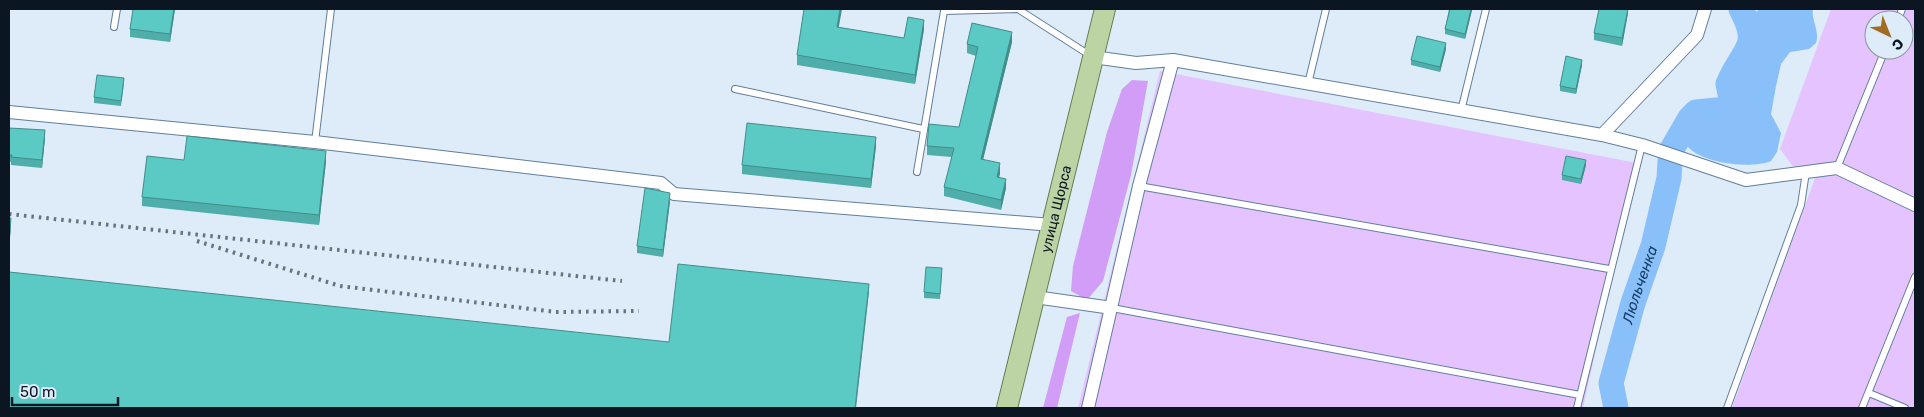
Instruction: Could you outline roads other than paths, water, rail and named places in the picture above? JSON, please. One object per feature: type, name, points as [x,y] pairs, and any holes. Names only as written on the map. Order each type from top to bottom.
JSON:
[{"type":"main road","name":"улица Щорса","points":[[1007,408],[1105,9]]},
{"type":"street","points":[[1602,135],[1697,35],[1706,9]]},
{"type":"street","points":[[1093,58],[1136,63],[1173,60],[1307,85],[1602,135],[1642,144],[1746,180],[1774,178],[1807,171],[1837,168],[1915,205]]},
{"type":"street","points":[[1088,408],[1140,186],[1173,60]]},
{"type":"street","points":[[9,112],[315,142],[660,183],[674,194],[1052,225]]},
{"type":"street","points":[[1035,297],[1112,308]]},
{"type":"lane","points":[[114,27],[117,9]]},
{"type":"lane","points":[[315,142],[330,9]]},
{"type":"lane","points":[[1307,85],[1326,9]]},
{"type":"lane","points":[[1461,111],[1486,9]]},
{"type":"lane","points":[[917,172],[944,11],[1021,10],[1093,58]]},
{"type":"lane","points":[[1837,168],[1881,60]]},
{"type":"lane","points":[[735,89],[923,130]]},
{"type":"lane","points":[[1577,408],[1642,144]]},
{"type":"lane","points":[[1727,408],[1801,205],[1807,171]]},
{"type":"lane","points":[[1140,186],[1610,269]]},
{"type":"lane","points":[[1862,408],[1915,277]]},
{"type":"lane","points":[[1112,308],[1580,395]]},
{"type":"lane","points":[[1869,394],[1905,408]]},
{"type":"water","points":[[1761,9],[1813,9],[1817,34],[1816,43],[1809,49],[1790,52],[1781,64],[1771,114],[1781,133],[1777,152],[1771,161],[1757,164],[1740,165],[1705,158],[1691,150],[1684,140],[1684,127],[1696,112],[1721,111],[1730,107],[1732,98],[1728,84],[1749,47],[1752,36],[1752,19],[1756,12]]},
{"type":"waterway","name":"Люльченка","points":[[1672,149],[1690,118],[1696,112],[1727,109],[1732,103],[1728,84],[1748,48],[1750,40],[1750,32],[1741,9]]},
{"type":"waterway","name":"Люльченка","points":[[1616,408],[1611,383],[1633,303],[1653,246],[1669,178],[1670,161]]},
{"type":"railway","points":[[9,214],[622,281]]},
{"type":"railway","points":[[197,241],[340,286],[556,312],[639,311]]}]
